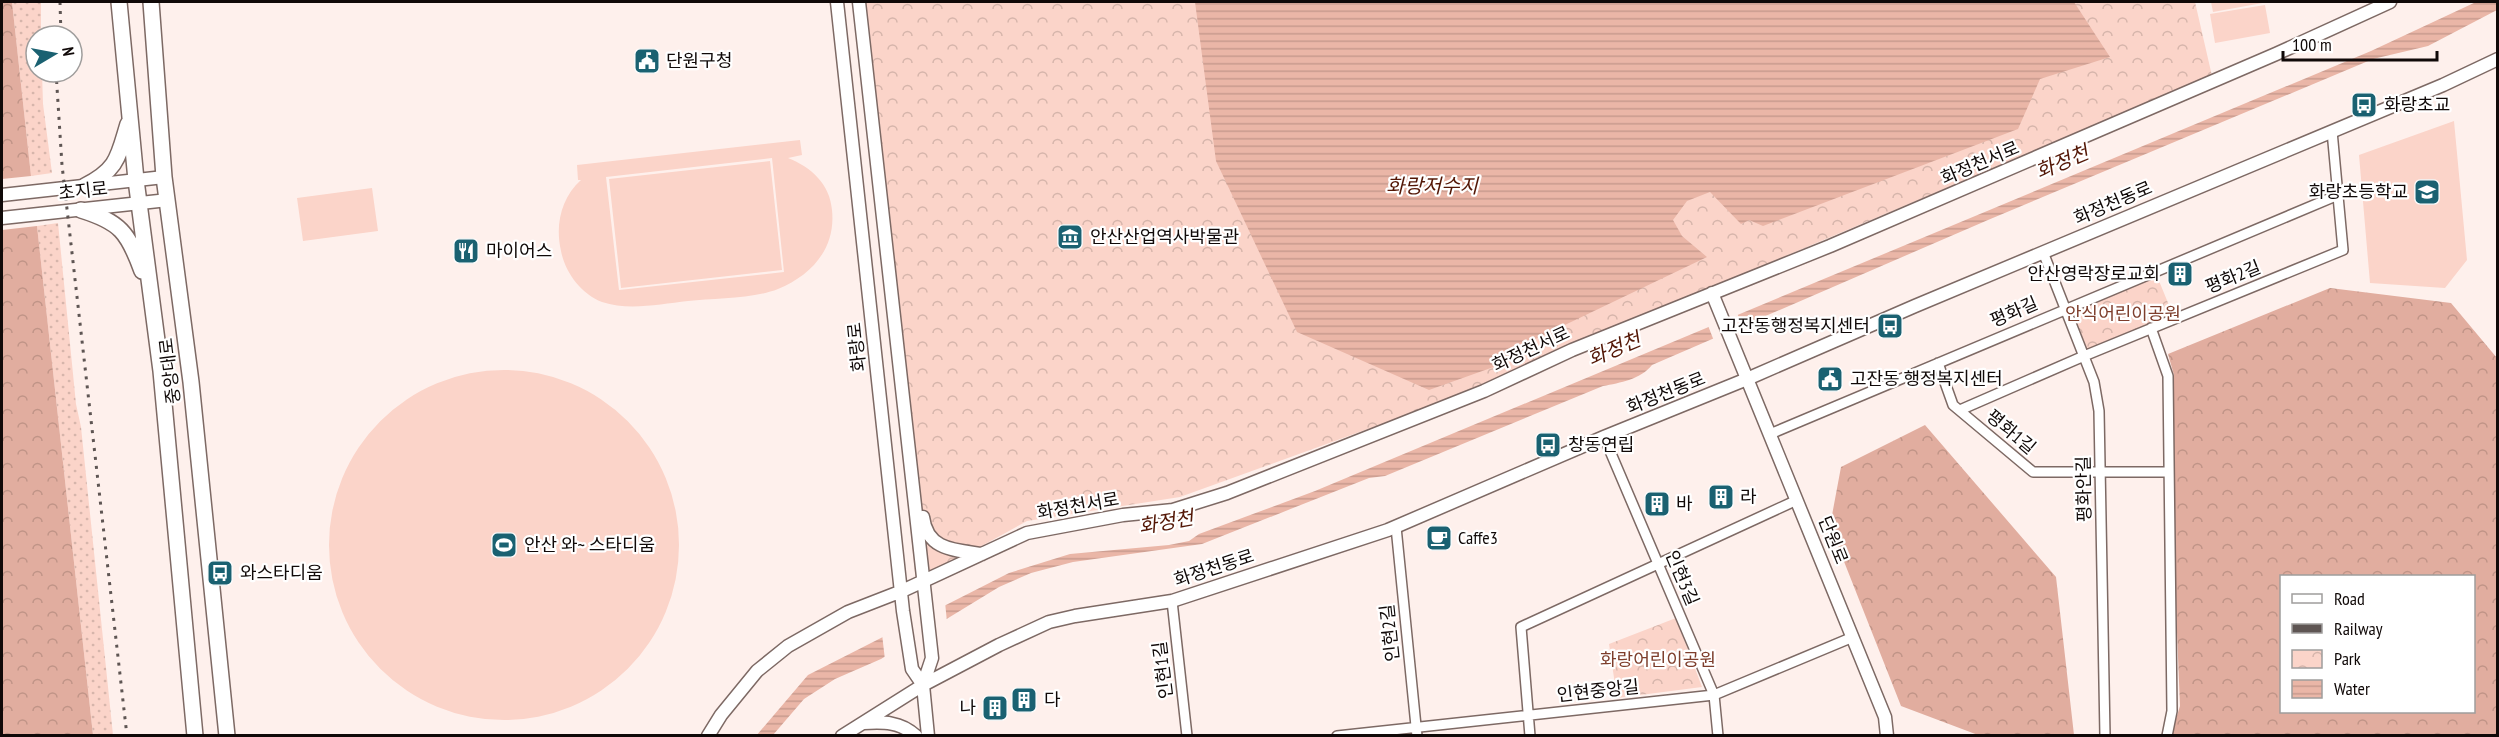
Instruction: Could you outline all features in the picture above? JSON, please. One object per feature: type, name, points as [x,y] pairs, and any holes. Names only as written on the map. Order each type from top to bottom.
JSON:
[{"type":"main road","name":"중앙대로","points":[[119,2],[136,180],[153,302],[195,735]]},
{"type":"main road","name":"중앙대로","points":[[151,2],[164,177],[191,382],[227,735]]},
{"type":"main road","points":[[85,186],[105,176],[113,166],[131,115]]},
{"type":"main road","points":[[81,210],[116,223],[129,237],[153,302]]},
{"type":"street","name":"화랑로","points":[[837,2],[903,611],[912,669],[923,685]]},
{"type":"street","name":"화랑로","points":[[859,2],[932,658],[923,685],[928,735]]},
{"type":"street","name":"화정천서로","points":[[708,735],[721,715],[757,672],[788,646],[848,612],[902,591],[1027,533],[1123,515],[1173,510],[1227,493],[1484,391],[1572,350],[1714,298],[2276,54],[2390,2]]},
{"type":"street","name":"화정천동로","points":[[842,735],[923,685],[1049,622],[1172,601],[1396,526],[2460,78],[2498,59]]},
{"type":"street","name":"평화2길","points":[[1959,410],[2151,328],[2343,250],[2332,131]]},
{"type":"street","name":"초지로","points":[[2,195],[164,177]]},
{"type":"street","name":"평화길","points":[[1770,434],[2338,195]]},
{"type":"street","name":"초지로","points":[[2,218],[168,200]]},
{"type":"street","name":"평화안길","points":[[2043,252],[2094,382],[2100,411],[2105,735]]},
{"type":"street","name":"단원로","points":[[1714,298],[1885,717],[1887,735]]},
{"type":"street","points":[[2151,328],[2168,376],[2172,711],[2167,735]]},
{"type":"street","name":"평화1길","points":[[1938,363],[1953,405],[2033,472],[2169,472]]},
{"type":"street","name":"인현3길","points":[[1604,437],[1714,695],[1718,735]]},
{"type":"street","points":[[913,485],[921,507],[925,530],[930,538],[948,549],[983,554]]},
{"type":"street","points":[[1530,735],[1521,627],[1797,500]]},
{"type":"street","name":"인현2길","points":[[1396,526],[1417,731]]},
{"type":"street","name":"인현1길","points":[[1172,601],[1187,735]]},
{"type":"street","name":"인현중앙길","points":[[1337,735],[1417,731],[1528,715],[1714,695],[1852,637]]},
{"type":"street","points":[[862,723],[889,722],[916,735]]},
{"type":"green space","points":[[2,2],[12,2],[31,176],[2,179]]},
{"type":"green space","points":[[12,2],[41,2],[41,24],[24,24],[24,84],[42,84],[52,173],[31,176]]},
{"type":"green space","points":[[854,2],[2195,2],[2212,76],[1423,409],[1180,497],[1027,521],[916,582]]},
{"type":"green space","points":[[2211,2],[2268,2],[2213,12]]},
{"type":"green space","points":[[2265,5],[2270,33],[2215,43],[2210,14]]},
{"type":"green space","points":[[2454,121],[2467,260],[2445,288],[2370,283],[2359,155]]},
{"type":"green space","points":[[800,140],[802,155],[788,158],[812,172],[828,192],[832,210],[830,236],[826,248],[811,268],[778,289],[745,296],[645,306],[612,305],[594,298],[581,288],[566,267],[561,251],[559,222],[564,204],[581,180],[578,180],[577,165]],"holes":[[[772,158],[784,272],[619,290],[606,177]]]},
{"type":"green space","points":[[770,161],[782,270],[621,288],[609,179]]},
{"type":"green space","points":[[372,188],[378,231],[303,241],[297,198]]},
{"type":"green space","points":[[58,223],[113,735],[93,735],[37,226]]},
{"type":"green space","points":[[37,226],[93,735],[2,735],[2,230]]},
{"type":"green space","name":"안식어린이공원","points":[[2157,276],[2173,315],[2088,351],[2072,312]]},
{"type":"green space","points":[[2330,288],[2451,303],[2497,358],[2497,735],[2171,735],[2180,706],[2173,534],[2174,375],[2168,354]]},
{"type":"green space","name":"안산 와~ 스타디움","points":[[504,370],[555,378],[586,391],[615,410],[639,434],[658,463],[671,494],[679,545],[671,596],[658,627],[639,656],[615,680],[586,699],[555,712],[504,720],[453,712],[422,699],[393,680],[369,656],[350,627],[337,596],[329,545],[337,494],[350,463],[369,434],[393,410],[422,391],[453,378]]},
{"type":"green space","points":[[1925,425],[2056,577],[2074,735],[1978,735],[1901,706],[1830,526],[1841,467]]},
{"type":"green space","name":"화랑어린이공원","points":[[1676,618],[1702,687],[1617,698],[1609,644]]},
{"type":"water","name":"화랑저수지","points":[[1195,2],[2074,2],[2110,57],[2040,79],[2018,129],[1763,226],[1749,220],[1741,224],[1710,192],[1687,201],[1673,220],[1682,236],[1707,257],[1523,345],[1502,364],[1429,390],[1297,332],[1216,161]]},
{"type":"water","points":[[2476,2],[2497,2],[2497,10],[2428,46],[2373,59],[1988,220],[1652,365],[1642,374],[1630,380],[1603,386],[1385,476],[1369,478],[1202,544],[1073,562],[1031,573],[999,587],[881,659],[835,679],[804,699],[773,735],[756,736],[808,675],[1009,573],[1070,554],[1169,545],[1189,541],[1199,534],[1315,491],[2371,51]]},
{"type":"pier","points":[[1736,311],[1744,329],[1714,341],[1707,323]]},
{"type":"pier","points":[[945,602],[947,622],[885,660],[882,634]]},
{"type":"railway","points":[[60,2],[61,24]]},
{"type":"railway","points":[[57,84],[62,165],[127,736]]},
{"type":"place","name":"단원구청","points":[[647,61]]},
{"type":"place","name":"화랑초교","points":[[2364,105]]},
{"type":"place","name":"화랑초등학교","points":[[2427,192]]},
{"type":"place","name":"안산산업역사박물관","points":[[1070,237]]},
{"type":"place","name":"마이어스","points":[[466,251]]},
{"type":"place","name":"안산영락장로교회","points":[[2180,274]]},
{"type":"place","name":"고잔동행정복지센터","points":[[1890,326]]},
{"type":"place","name":"고잔동 행정복지센터","points":[[1830,379]]},
{"type":"place","name":"창동연립","points":[[1548,445]]},
{"type":"place","name":"라","points":[[1721,497]]},
{"type":"place","name":"바","points":[[1657,504]]},
{"type":"place","name":"Caffe3","points":[[1439,538]]},
{"type":"place","name":"안산 와~ 스타디움","points":[[504,545]]},
{"type":"place","name":"와스타디움","points":[[220,573]]},
{"type":"place","name":"다","points":[[1024,700]]},
{"type":"place","name":"나","points":[[995,708]]},
{"type":"water label","name":"화정천","points":[[2062,162]]},
{"type":"water label","name":"화정천","points":[[1614,349]]},
{"type":"water label","name":"화정천","points":[[1166,522]]}]
